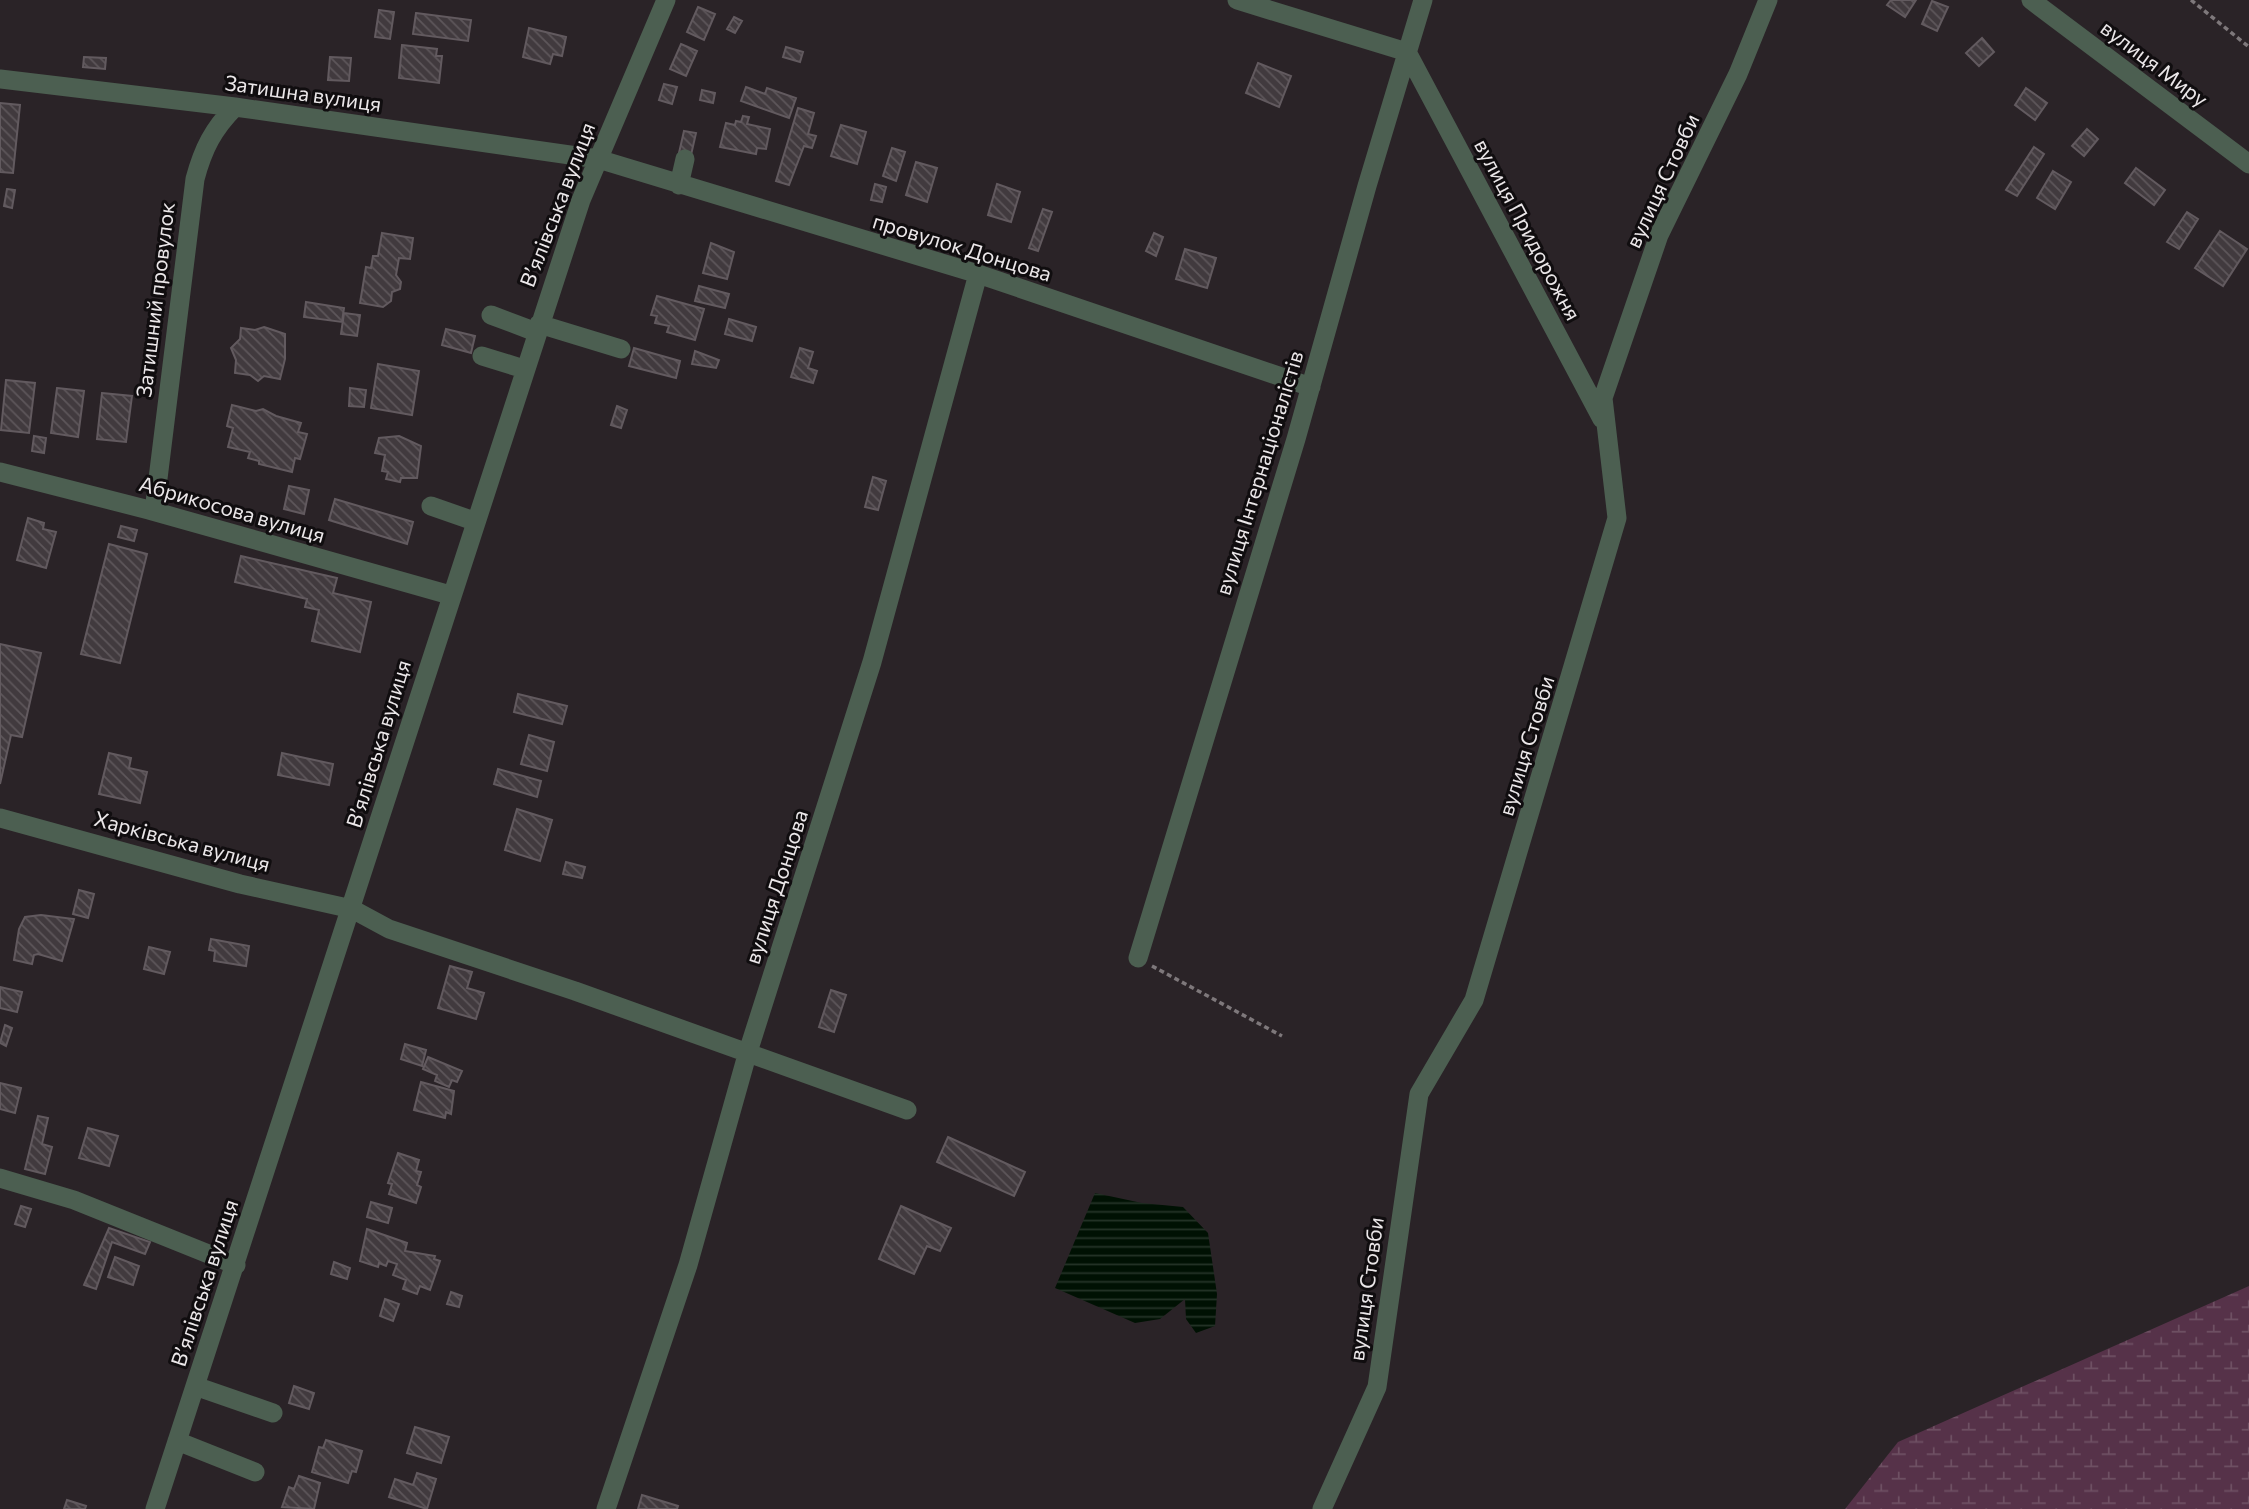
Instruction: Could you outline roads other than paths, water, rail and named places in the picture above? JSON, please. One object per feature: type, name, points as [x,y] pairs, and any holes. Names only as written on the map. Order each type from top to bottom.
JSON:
[{"type":"street","name":"В’ялівська вулиця","points":[[155,1509],[352,909],[474,521],[581,200],[666,0]]},
{"type":"street","points":[[1237,0],[1407,52]]},
{"type":"street","name":"вулиця Інтернаціоналістів","points":[[1138,958],[1311,387],[1423,0]]},
{"type":"street","name":"вулиця Стовби","points":[[1322,1509],[1377,1387],[1419,1094],[1474,1000],[1617,518],[1603,398],[1660,235],[1738,74],[1768,0]]},
{"type":"street","name":"вулиця Миру","points":[[2031,0],[2249,164]]},
{"type":"street","name":"вулиця Придорожня","points":[[1407,52],[1607,428]]},
{"type":"street","name":"Затишна вулиця","points":[[0,79],[235,107],[598,159]]},
{"type":"street","name":"Затишний провулок","points":[[154,511],[195,178],[204,148],[216,126],[235,107]]},
{"type":"street","name":"провулок Донцова","points":[[598,159],[978,274],[1311,387]]},
{"type":"street","points":[[679,185],[685,159]]},
{"type":"street","name":"вулиця Донцова","points":[[606,1509],[688,1265],[747,1055],[872,662],[978,274]]},
{"type":"street","points":[[491,315],[621,349]]},
{"type":"street","points":[[482,356],[524,369]]},
{"type":"street","name":"Абрикосова вулиця","points":[[0,472],[154,511],[450,595]]},
{"type":"street","points":[[430,506],[474,521]]},
{"type":"street","name":"Харківська вулиця","points":[[0,818],[240,884],[352,909],[389,929],[575,991],[747,1055],[907,1110]]},
{"type":"street","points":[[0,1178],[75,1200],[236,1265]]},
{"type":"street","points":[[195,1386],[273,1413]]},
{"type":"street","points":[[177,1441],[255,1472]]}]
